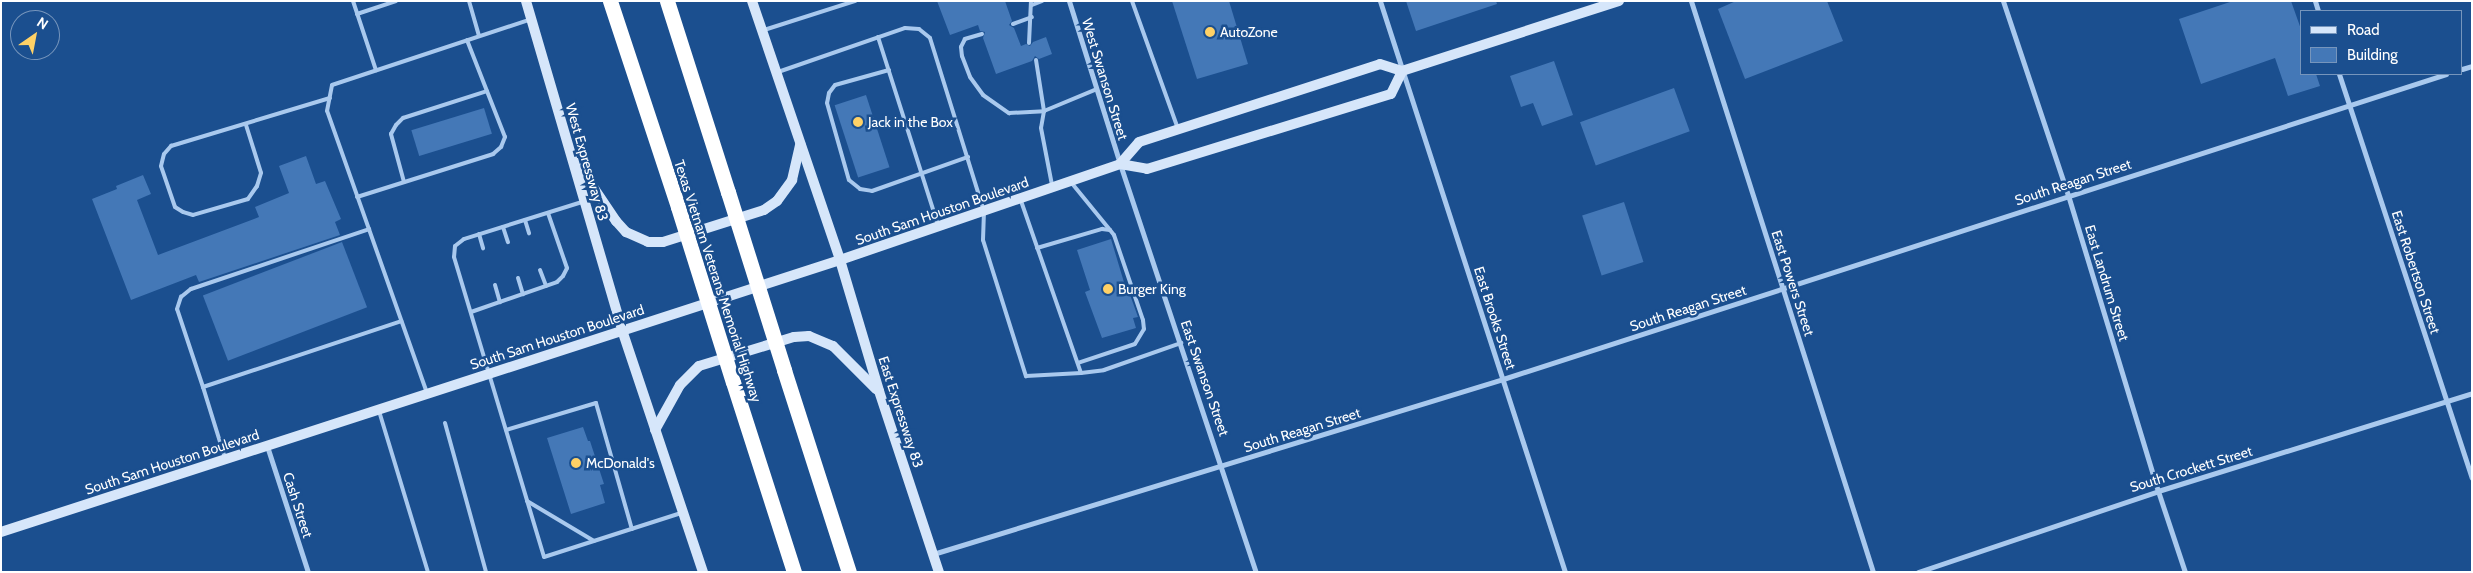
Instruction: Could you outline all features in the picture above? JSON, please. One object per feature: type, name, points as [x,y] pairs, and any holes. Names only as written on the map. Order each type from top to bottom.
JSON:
[{"type":"highway","name":"Texas Vietnam Veterans Memorial Highway","points":[[610,1],[678,207],[794,572]]},
{"type":"highway","points":[[667,1],[849,572]]},
{"type":"main road","name":"West Expressway 83","points":[[526,1],[622,330]]},
{"type":"main road","points":[[752,1],[840,260]]},
{"type":"main road","points":[[1120,164],[1139,142],[1178,129],[1380,64],[1402,71],[1619,1]]},
{"type":"main road","name":"South Sam Houston Boulevard","points":[[1,532],[840,260],[1120,164],[1147,169],[1391,94],[1402,71]]},
{"type":"main road","points":[[571,154],[616,221],[626,232],[648,242],[663,242],[764,210],[777,201],[792,180],[800,142]]},
{"type":"main road","name":"East Expressway 83","points":[[840,260],[879,391],[939,572]]},
{"type":"main road","points":[[622,330],[703,572]]},
{"type":"main road","points":[[655,430],[680,385],[699,366],[794,337],[809,336],[833,346],[879,391]]},
{"type":"street","name":"West Swanson Street","points":[[1069,1],[1120,164]]},
{"type":"street","name":"East Brooks Street","points":[[1380,1],[1565,572]]},
{"type":"street","name":"East Powers Street","points":[[1692,1],[1873,572]]},
{"type":"street","name":"East Landrum Street","points":[[2003,1],[2068,195],[2158,491],[2185,572]]},
{"type":"street","name":"East Robertson Street","points":[[2339,75],[2472,478]]},
{"type":"street","name":"South Reagan Street","points":[[933,554],[1503,379],[2443,75]]},
{"type":"street","name":"East Swanson Street","points":[[1120,164],[1223,466],[1256,572]]},
{"type":"street","name":"South Crockett Street","points":[[1918,572],[2158,491],[2472,393]]},
{"type":"street","name":"Cash Street","points":[[267,446],[308,572]]},
{"type":"lane","points":[[353,1],[376,70]]},
{"type":"lane","points":[[357,14],[396,1]]},
{"type":"lane","points":[[469,1],[479,36]]},
{"type":"lane","points":[[762,31],[855,1]]},
{"type":"lane","points":[[1030,43],[1032,3],[1042,1]]},
{"type":"lane","points":[[1132,1],[1178,129]]},
{"type":"lane","points":[[1013,24],[1032,16]]},
{"type":"lane","points":[[427,393],[327,111],[332,85],[531,18]]},
{"type":"lane","points":[[776,73],[905,28],[919,29],[930,38],[968,157],[984,210],[983,240],[1026,376],[1104,370],[1181,344]]},
{"type":"lane","points":[[982,34],[965,38],[962,56],[970,77],[983,95],[1009,113],[1044,111],[1097,89]]},
{"type":"lane","points":[[878,37],[938,226]]},
{"type":"lane","points":[[358,197],[493,154],[501,147],[506,137],[467,40]]},
{"type":"lane","points":[[1036,60],[1044,111],[1041,128],[1053,187]]},
{"type":"lane","points":[[889,70],[836,85],[829,93],[827,103],[849,180],[860,189],[872,191],[921,172],[968,157]]},
{"type":"lane","points":[[404,182],[392,134],[396,125],[403,118],[487,91]]},
{"type":"lane","points":[[246,125],[261,173],[257,186],[248,199],[193,215],[183,212],[175,206],[161,166],[164,154],[171,146],[246,125],[330,98]]},
{"type":"lane","points":[[1070,181],[1114,235],[1143,320],[1144,329],[1135,344],[1078,363]]},
{"type":"lane","points":[[1020,198],[1081,372]]},
{"type":"lane","points":[[585,201],[464,239],[456,246],[454,257],[544,557],[683,513]]},
{"type":"lane","points":[[471,312],[557,282],[563,276],[567,268],[548,213]]},
{"type":"lane","points":[[525,220],[529,233]]},
{"type":"lane","points":[[503,227],[508,242]]},
{"type":"lane","points":[[225,458],[177,309],[181,297],[191,288],[369,229]]},
{"type":"lane","points":[[1038,248],[1102,229],[1110,230]]},
{"type":"lane","points":[[479,234],[483,248]]},
{"type":"lane","points":[[540,270],[546,286]]},
{"type":"lane","points":[[518,278],[523,294]]},
{"type":"lane","points":[[495,285],[500,302]]},
{"type":"lane","points":[[202,387],[402,321]]},
{"type":"lane","points":[[506,430],[596,403],[632,529]]},
{"type":"lane","points":[[378,409],[427,571]]},
{"type":"lane","points":[[445,423],[486,572]]},
{"type":"lane","points":[[527,501],[595,541]]},
{"type":"building","points":[[937,1],[1005,1],[1012,21],[1009,25],[1014,28],[1021,46],[1026,44],[1030,46],[1033,42],[1046,37],[1052,54],[1039,59],[1035,56],[1032,61],[996,74],[983,38],[985,32],[980,31],[978,25],[950,35]]},
{"type":"building","name":"AutoZone","points":[[1172,1],[1229,1],[1248,64],[1197,79]]},
{"type":"building","points":[[1406,1],[1496,1],[1497,4],[1416,31]]},
{"type":"building","points":[[1736,1],[1827,1],[1843,41],[1745,79],[1718,9]]},
{"type":"building","points":[[2233,1],[2291,1],[2300,26],[2300,75],[2316,75],[2320,86],[2288,96],[2275,58],[2201,84],[2179,19]]},
{"type":"building","points":[[1554,61],[1573,115],[1542,126],[1533,103],[1521,107],[1510,76]]},
{"type":"building","points":[[1674,88],[1690,131],[1596,165],[1580,122]]},
{"type":"building","name":"Jack in the Box","points":[[866,95],[889,167],[858,177],[835,105]]},
{"type":"building","points":[[484,108],[492,134],[419,156],[411,130]]},
{"type":"building","points":[[306,156],[316,184],[325,181],[341,219],[335,222],[340,235],[199,282],[196,275],[131,300],[92,199],[117,189],[116,186],[143,175],[151,194],[137,200],[158,255],[259,217],[255,207],[289,193],[279,166]]},
{"type":"building","points":[[1624,202],[1643,262],[1602,276],[1582,216]]},
{"type":"building","name":"Burger King","points":[[1111,239],[1126,289],[1128,289],[1138,317],[1133,318],[1136,328],[1102,338],[1085,292],[1090,290],[1077,250]]},
{"type":"building","points":[[342,242],[367,307],[228,361],[203,295]]},
{"type":"building","name":"McDonald's","points":[[583,427],[588,441],[590,441],[604,484],[600,485],[605,503],[571,514],[547,438]]},
{"type":"place","name":"AutoZone","points":[[1210,32]]},
{"type":"place","name":"Jack in the Box","points":[[858,122]]},
{"type":"place","name":"Burger King","points":[[1108,289]]},
{"type":"place","name":"McDonald's","points":[[576,463]]}]
